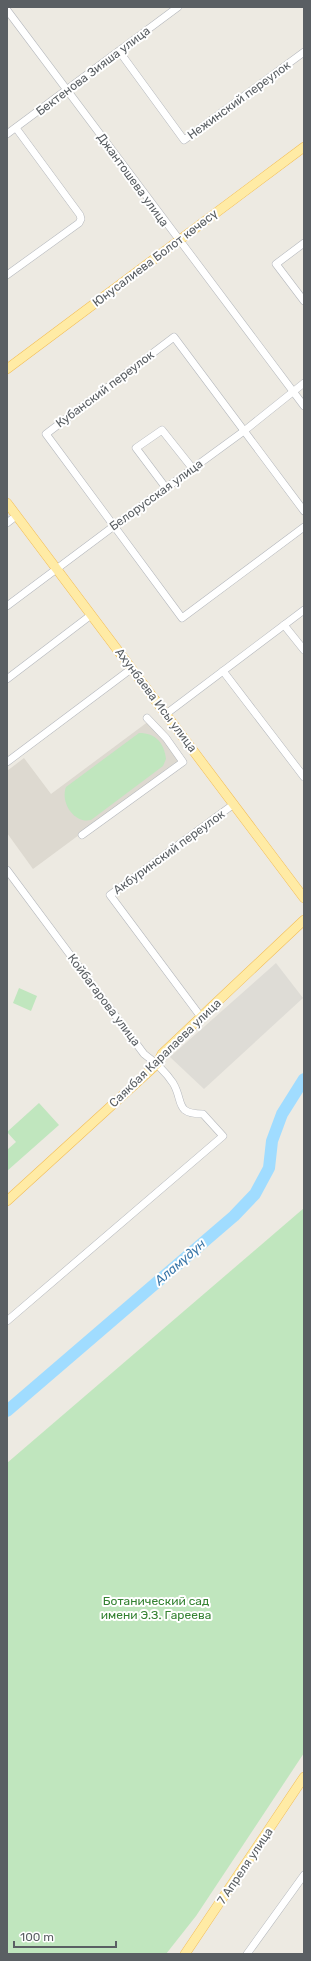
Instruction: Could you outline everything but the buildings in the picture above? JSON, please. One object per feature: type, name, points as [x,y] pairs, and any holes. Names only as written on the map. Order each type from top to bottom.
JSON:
[{"type":"main road","name":"Юнусалиева Болот көчөсү","points":[[7,368],[304,147]]},
{"type":"main road","name":"Ахунбаева Исы улица","points":[[7,503],[304,898]]},
{"type":"main road","name":"Саякбая Каралаева улица","points":[[7,1201],[157,1064],[162,1054],[304,920]]},
{"type":"main road","name":"7 Апреля улица","points":[[185,1954],[304,1777]]},
{"type":"street","name":"Бектенова Зияша улица","points":[[7,134],[178,7]]},
{"type":"street","name":"Джантошева улица","points":[[7,10],[304,406]]},
{"type":"street","name":"Нежинский переулок","points":[[119,51],[184,140],[304,52]]},
{"type":"street","points":[[7,275],[78,223],[81,219],[80,215],[16,128]]},
{"type":"street","points":[[304,243],[276,264],[304,301]]},
{"type":"street","name":"Кубанский переулок","points":[[304,511],[174,337],[46,434],[182,618],[304,526]]},
{"type":"street","name":"Белорусская улица","points":[[7,606],[244,431],[304,383]]},
{"type":"street","points":[[166,488],[136,448],[162,430],[193,468]]},
{"type":"street","points":[[7,523],[16,516]]},
{"type":"street","points":[[166,714],[304,610]]},
{"type":"street","points":[[7,679],[91,615]]},
{"type":"street","points":[[284,625],[304,650]]},
{"type":"street","points":[[7,762],[132,669]]},
{"type":"street","points":[[223,671],[304,777]]},
{"type":"street","points":[[82,835],[183,762],[166,738],[147,718]]},
{"type":"street","name":"Акбуринский переулок","points":[[201,1017],[110,895],[234,804]]},
{"type":"street","name":"Койбагарова улица","points":[[7,870],[144,1054],[157,1064],[174,1084],[184,1111],[188,1114],[203,1114],[223,1136],[7,1321]]},
{"type":"street","points":[[247,1954],[304,1875]]},
{"type":"shaded area","points":[[149,721],[179,761],[33,869],[7,833],[7,771],[24,758],[51,794]]},
{"type":"shaded area","points":[[276,963],[303,998],[204,1089],[170,1057]]},
{"type":"green space","points":[[139,733],[145,733],[154,737],[161,744],[166,759],[163,766],[91,820],[79,819],[70,811],[67,805],[65,799],[66,787]]},
{"type":"green space","points":[[19,988],[37,996],[31,1011],[13,1003]]},
{"type":"green space","points":[[39,1103],[59,1125],[7,1171],[7,1150],[16,1142],[7,1132]]},
{"type":"green space","name":"Ботанический сад имени Э.З. Гареева","points":[[304,1208],[304,1753],[196,1916],[166,1954],[7,1954],[7,1463]]},
{"type":"waterway","name":"Аламүдүн","points":[[7,1411],[234,1216],[255,1194],[269,1168],[272,1141],[282,1114],[304,1079]]}]
